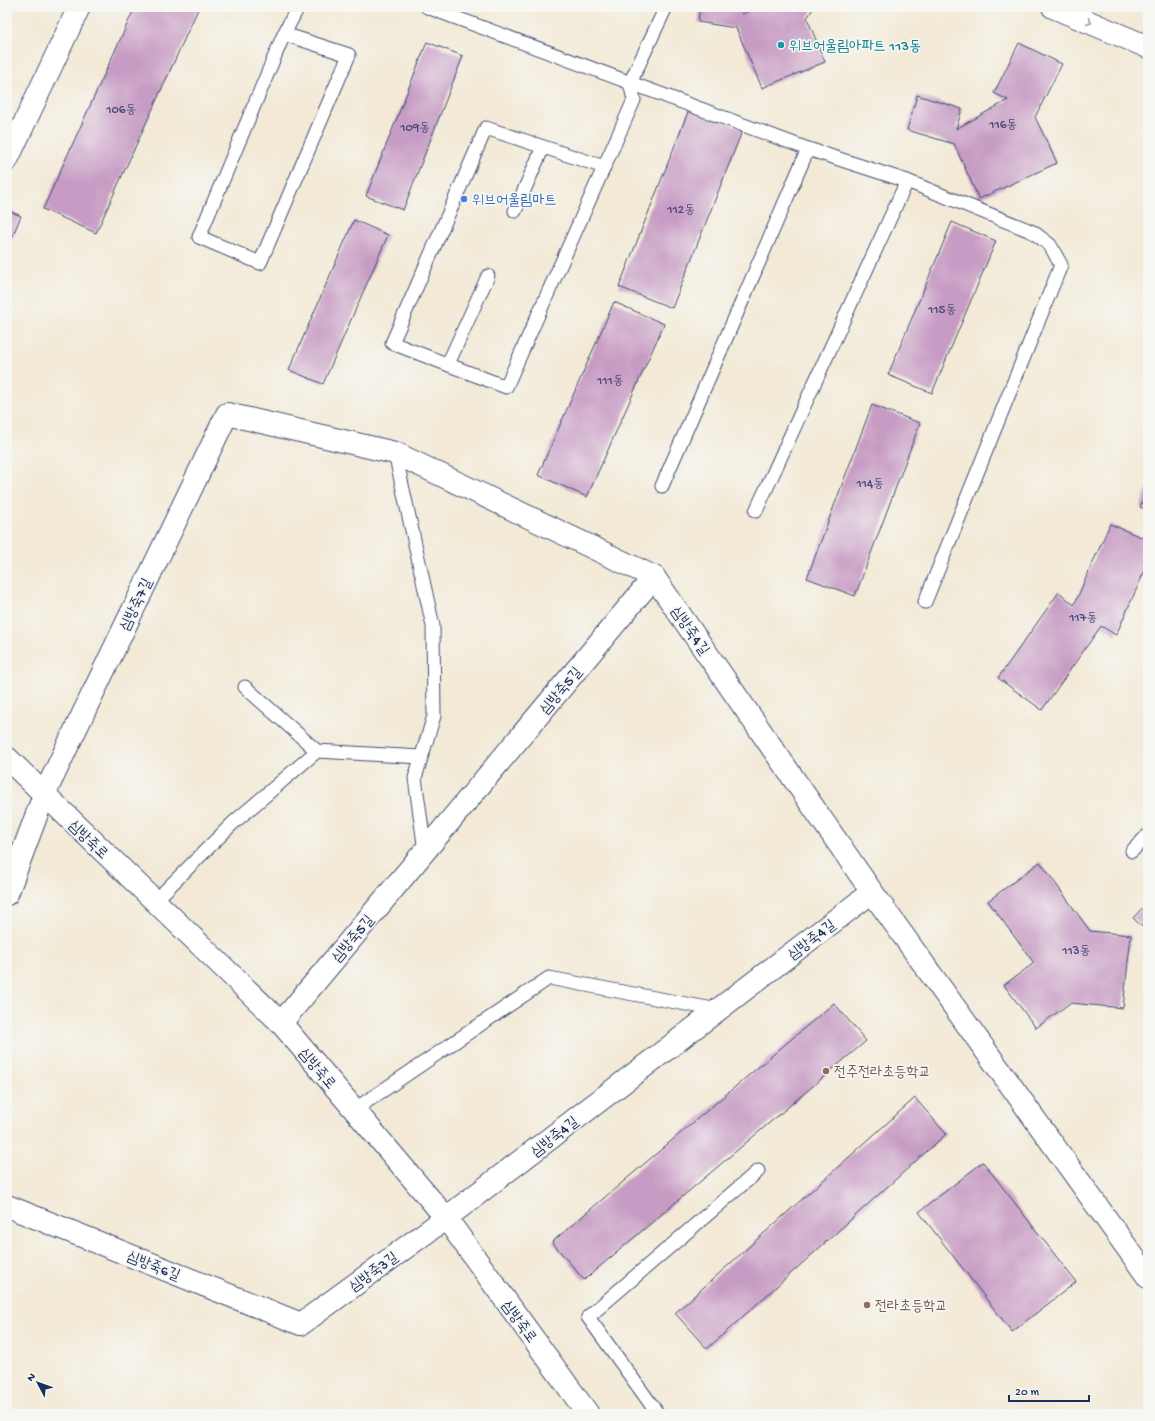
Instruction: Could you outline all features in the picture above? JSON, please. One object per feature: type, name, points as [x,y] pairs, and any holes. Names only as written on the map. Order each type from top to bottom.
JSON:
[{"type":"street","points":[[7,160],[79,7]]},
{"type":"street","points":[[1053,7],[1148,47]]},
{"type":"street","name":"심방죽7길","points":[[44,795],[227,414],[394,453]]},
{"type":"street","points":[[394,453],[654,577]]},
{"type":"street","name":"심방죽5길","points":[[281,1023],[654,577]]},
{"type":"street","name":"심방죽4길","points":[[446,1218],[872,892],[654,577]]},
{"type":"street","name":"심방죽로","points":[[7,758],[154,902],[281,1023],[446,1218],[588,1414]]},
{"type":"street","points":[[7,894],[44,795]]},
{"type":"street","points":[[872,892],[1148,1277]]},
{"type":"street","name":"심방죽6길","points":[[7,1206],[301,1324]]},
{"type":"street","name":"심방죽3길","points":[[301,1324],[446,1218]]},
{"type":"lane","points":[[284,34],[349,55],[260,263],[199,237],[284,34],[298,7]]},
{"type":"lane","points":[[427,7],[808,150],[907,181],[1033,232],[1050,245],[1061,265],[925,602]]},
{"type":"lane","points":[[604,167],[486,128],[392,343],[506,387],[634,100],[630,83],[666,7]]},
{"type":"lane","points":[[515,211],[543,147]]},
{"type":"lane","points":[[662,486],[808,150]]},
{"type":"lane","points":[[756,511],[907,181]]},
{"type":"lane","points":[[448,364],[488,276]]},
{"type":"lane","points":[[394,453],[433,626],[434,716],[415,778],[425,851]]},
{"type":"lane","points":[[245,687],[317,751],[421,757]]},
{"type":"lane","points":[[154,902],[232,824],[317,751]]},
{"type":"lane","points":[[1132,852],[1148,835]]},
{"type":"lane","points":[[354,1110],[549,978],[718,1010]]},
{"type":"lane","points":[[658,1414],[588,1317],[758,1170]]},
{"type":"building","points":[[135,7],[199,7],[96,233],[43,209]]},
{"type":"building","name":"위브어울림아파트 113동","points":[[700,7],[743,7],[742,14],[760,7],[814,7],[807,18],[825,62],[762,88],[736,28],[698,22]]},
{"type":"building","points":[[427,42],[463,56],[403,210],[366,196]]},
{"type":"building","points":[[1019,43],[1062,64],[1035,117],[1057,163],[979,199],[954,144],[907,130],[917,95],[962,109],[956,129],[1008,100],[994,93]]},
{"type":"building","points":[[690,107],[743,129],[672,308],[619,287]]},
{"type":"building","points":[[7,210],[21,216],[7,250]]},
{"type":"building","points":[[354,220],[388,235],[323,384],[289,370]]},
{"type":"building","points":[[952,222],[996,241],[932,393],[888,375]]},
{"type":"building","points":[[614,302],[664,324],[587,497],[538,475]]},
{"type":"building","points":[[872,405],[920,423],[855,596],[807,578]]},
{"type":"building","points":[[1148,487],[1148,510],[1140,507]]},
{"type":"building","points":[[1110,524],[1148,540],[1148,563],[1116,635],[1101,626],[1042,710],[998,678],[1059,592],[1074,605]]},
{"type":"building","points":[[1040,862],[1090,931],[1131,935],[1123,1008],[1070,1003],[1036,1028],[1004,985],[1034,963],[988,901]]},
{"type":"building","points":[[1148,902],[1148,932],[1133,918]]},
{"type":"building","points":[[834,1003],[866,1041],[584,1280],[552,1242]]},
{"type":"building","points":[[915,1098],[946,1134],[707,1349],[675,1313]]},
{"type":"building","points":[[983,1162],[1076,1282],[1012,1332],[919,1212]]},
{"type":"place","name":"위브어울림아파트 113동","points":[[781,45]]},
{"type":"place","name":"위브어울림마트","points":[[464,199]]},
{"type":"place","name":"전주전라초등학교","points":[[826,1071]]},
{"type":"place","name":"전라초등학교","points":[[867,1305]]}]
